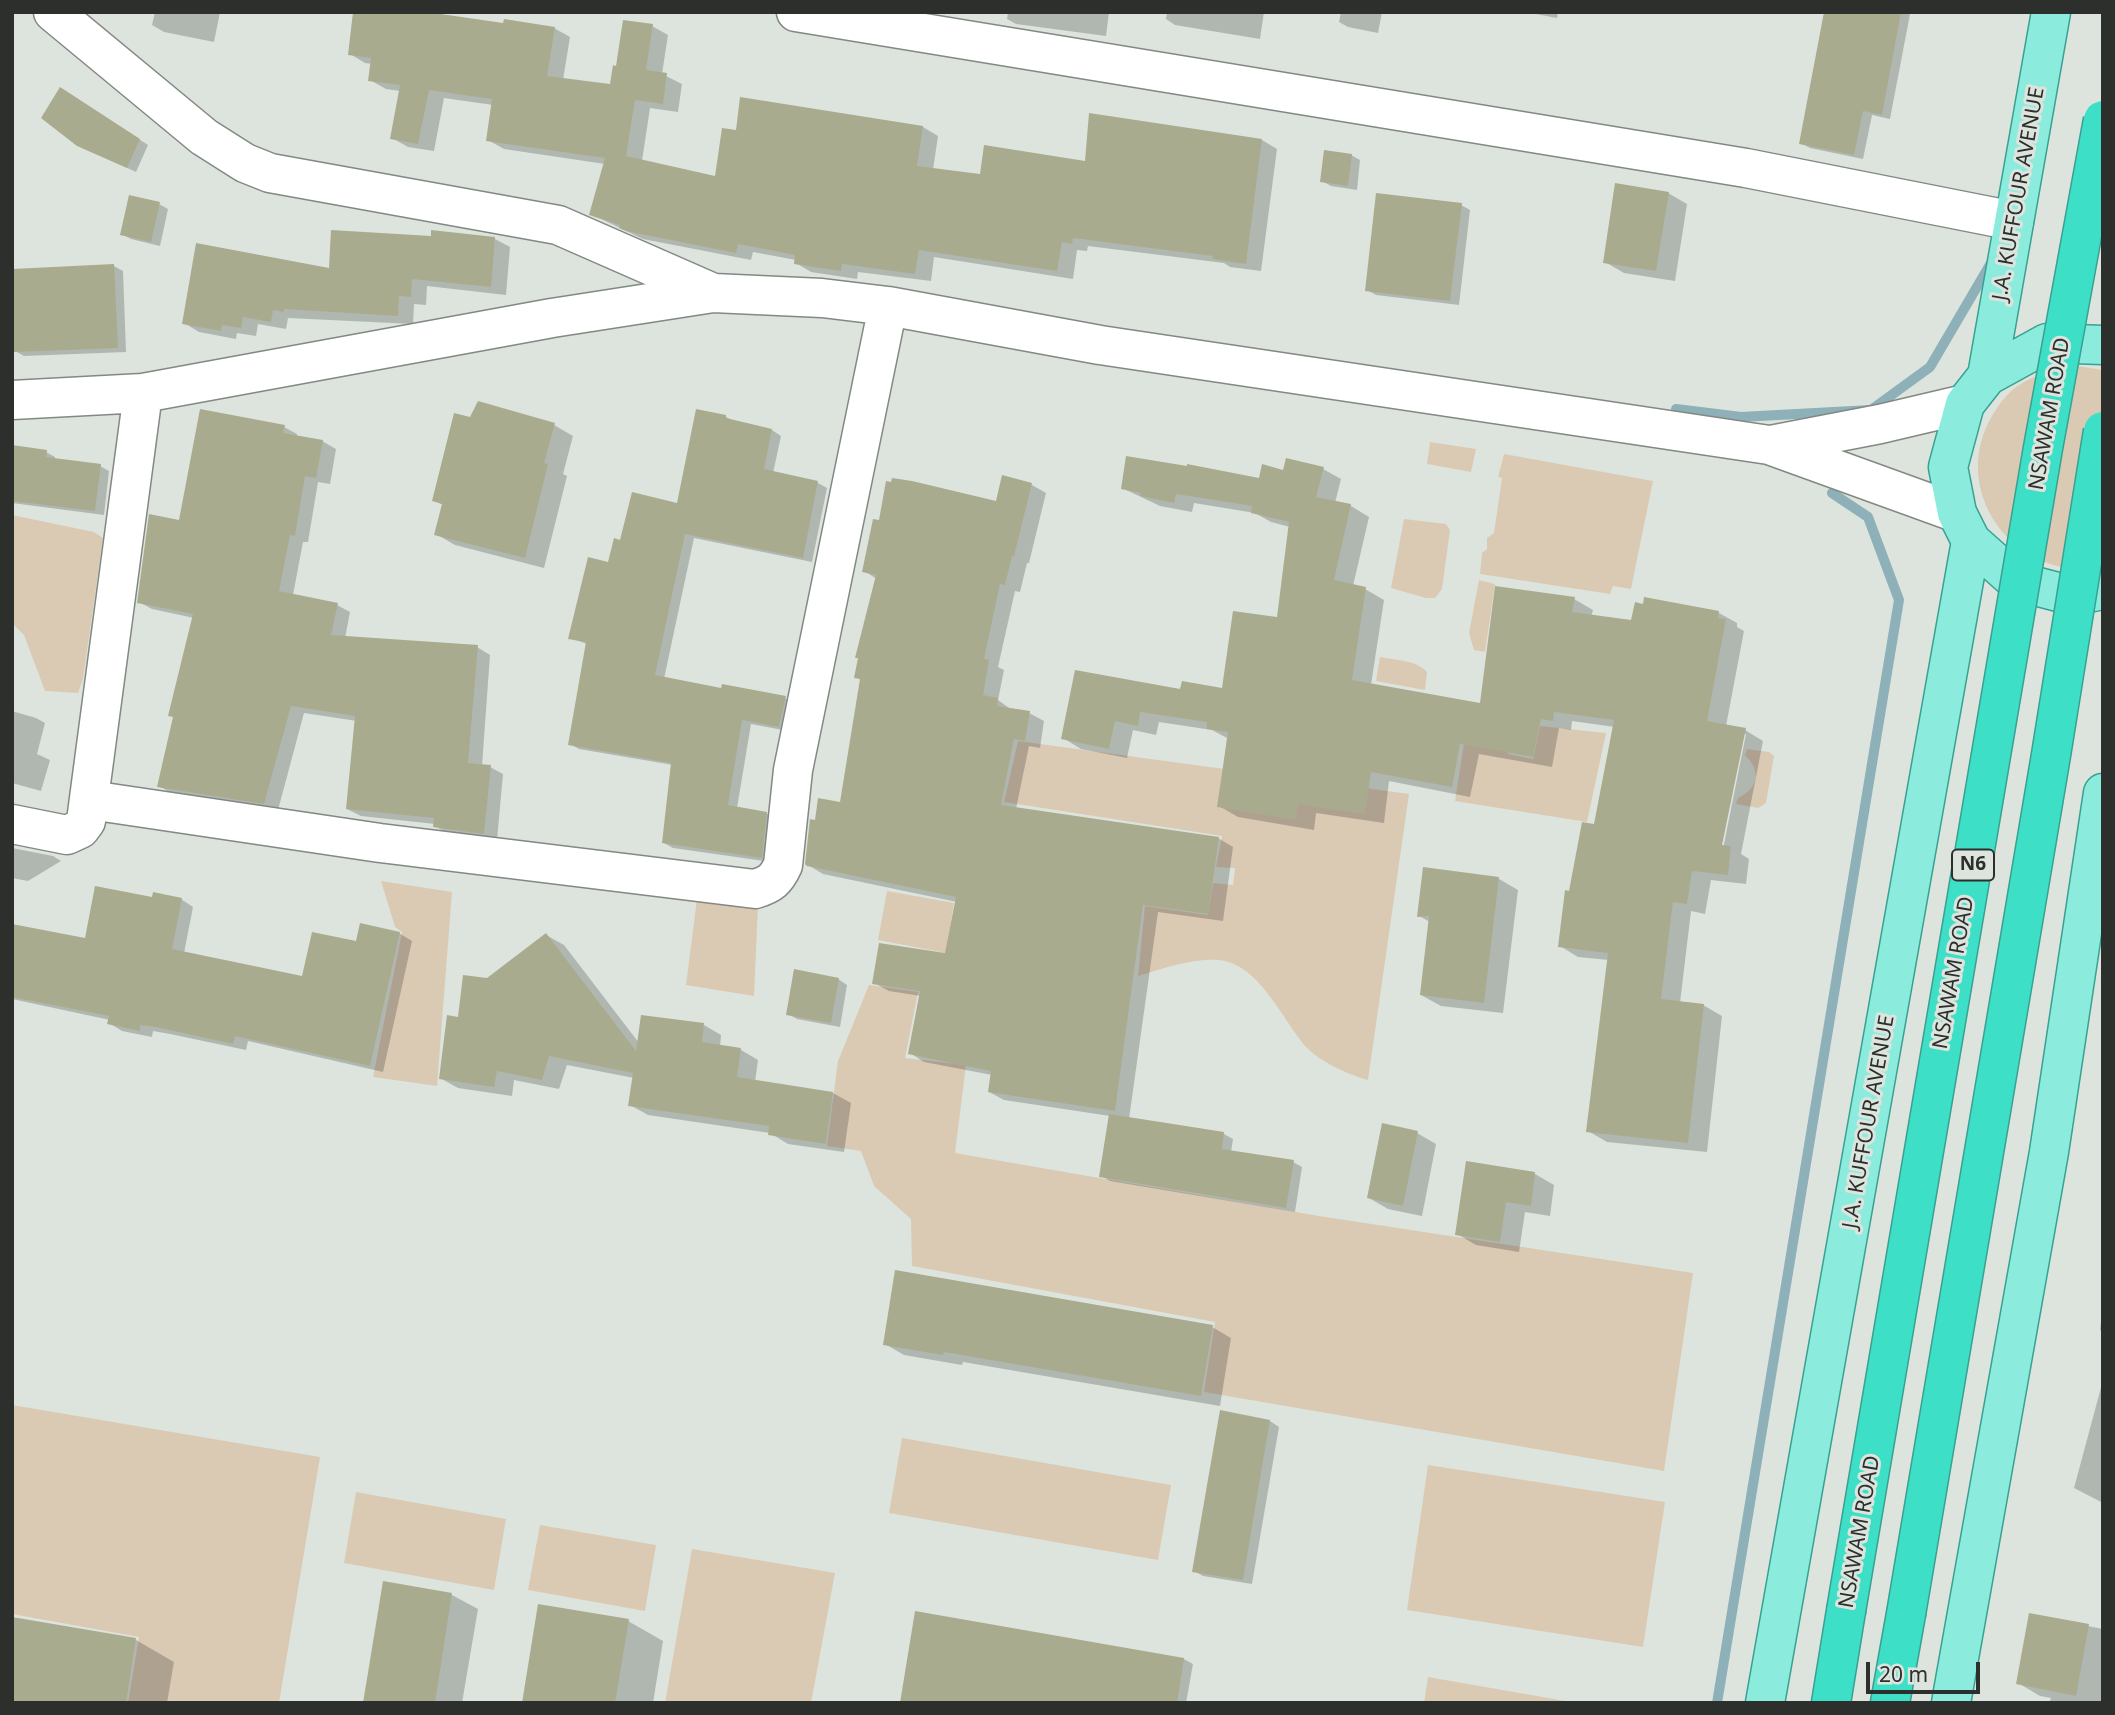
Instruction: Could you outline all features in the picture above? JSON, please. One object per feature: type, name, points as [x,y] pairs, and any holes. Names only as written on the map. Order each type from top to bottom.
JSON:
[{"type":"highway","name":"NSAWAM ROAD","points":[[1831,1703],[2043,448],[2103,120]]},
{"type":"highway","points":[[1890,1703],[2052,755],[2103,431]]},
{"type":"main road","name":"J.A. KUFFOUR AVENUE","points":[[1765,1703],[1964,527],[1948,467],[1976,390],[2014,221],[2051,12]]},
{"type":"main road","points":[[1976,390],[2047,342],[2103,345]]},
{"type":"main road","points":[[1964,527],[2016,580],[2073,596],[2103,590]]},
{"type":"main road","points":[[1951,1703],[2049,1152],[2103,793]]},
{"type":"street","points":[[53,12],[204,136],[245,163],[270,173],[558,225],[713,293]]},
{"type":"street","points":[[796,12],[1746,168],[2014,221]]},
{"type":"street","points":[[12,400],[143,393],[552,318],[713,293],[822,298],[888,306],[1100,345],[1769,445],[1964,527]]},
{"type":"street","points":[[90,800],[380,843],[755,889],[771,884],[777,879],[783,865],[793,770],[888,306]]},
{"type":"street","points":[[1769,445],[1880,424],[1976,390]]},
{"type":"street","points":[[12,824],[67,835],[80,829],[86,821],[143,393]]},
{"type":"shaded area","points":[[2077,366],[2103,370],[2103,565],[2083,569],[2050,564],[2014,543],[1999,528],[1989,511],[1981,492],[1978,472],[1979,451],[1985,430],[2006,396],[2016,387],[2038,376]]},
{"type":"shaded area","points":[[1430,442],[1476,449],[1471,472],[1427,464]]},
{"type":"shaded area","points":[[1504,454],[1653,481],[1631,589],[1613,586],[1610,594],[1480,574],[1487,538],[1494,533],[1502,478],[1498,477]]},
{"type":"shaded area","points":[[12,515],[94,532],[103,538],[83,679],[78,693],[45,691],[24,635],[12,623]]},
{"type":"shaded area","points":[[1404,519],[1446,524],[1450,530],[1442,589],[1435,598],[1391,588]]},
{"type":"shaded area","points":[[1479,580],[1495,584],[1485,652],[1474,650],[1469,633]]},
{"type":"shaded area","points":[[1380,657],[1405,661],[1423,668],[1427,672],[1425,690],[1376,681]]},
{"type":"shaded area","points":[[1468,718],[1513,727],[1508,754],[1533,759],[1540,726],[1606,733],[1587,822],[1455,801]]},
{"type":"shaded area","points":[[1018,741],[1409,794],[1368,1080],[1336,1067],[1307,1048],[1257,981],[1232,963],[1217,960],[1198,961],[1138,976],[1145,906],[1208,915],[1213,883],[1233,885],[1235,868],[1216,867],[1222,836],[1004,802]]},
{"type":"shaded area","points":[[1747,749],[1769,752],[1774,756],[1766,803],[1758,808],[1736,804],[1755,779],[1754,767],[1745,755]]},
{"type":"shaded area","points":[[381,881],[452,892],[437,1086],[373,1077],[402,932],[395,927]]},
{"type":"shaded area","points":[[887,891],[954,903],[946,953],[878,940]]},
{"type":"shaded area","points":[[697,899],[758,905],[754,996],[686,985]]},
{"type":"shaded area","points":[[869,985],[918,992],[905,1058],[966,1065],[955,1153],[1319,1216],[1693,1273],[1664,1471],[1204,1392],[1215,1322],[912,1266],[911,1219],[874,1186],[861,1151],[827,1146],[838,1061]]},
{"type":"shaded area","points":[[12,1405],[320,1457],[279,1703],[128,1703],[139,1637],[12,1614]]},
{"type":"shaded area","points":[[902,1438],[1171,1485],[1158,1560],[889,1513]]},
{"type":"shaded area","points":[[1428,1465],[1665,1502],[1643,1647],[1407,1610]]},
{"type":"shaded area","points":[[356,1492],[506,1519],[494,1590],[344,1563]]},
{"type":"shaded area","points":[[540,1525],[656,1545],[645,1611],[528,1590]]},
{"type":"shaded area","points":[[692,1549],[835,1573],[811,1703],[665,1703]]},
{"type":"shaded area","points":[[1428,1677],[1577,1703],[1424,1703]]},
{"type":"building","points":[[353,12],[427,12],[555,27],[547,76],[610,84],[613,65],[616,66],[623,20],[653,24],[646,70],[667,73],[663,104],[635,100],[626,156],[715,176],[722,128],[736,130],[740,97],[923,126],[917,166],[980,174],[984,145],[1085,161],[1089,113],[1262,139],[1246,264],[1212,259],[1213,256],[1073,238],[1072,244],[1062,242],[1057,271],[919,250],[915,274],[842,264],[841,271],[794,264],[795,255],[738,244],[736,253],[626,231],[619,228],[620,225],[589,215],[605,158],[486,141],[492,99],[429,90],[418,144],[390,139],[400,85],[368,81],[371,58],[348,55]]},
{"type":"building","points":[[1824,12],[1901,12],[1882,115],[1863,111],[1854,155],[1799,144]]},
{"type":"building","points":[[60,87],[140,139],[127,168],[77,146],[41,118]]},
{"type":"building","points":[[1324,150],[1352,154],[1348,186],[1320,182]]},
{"type":"building","points":[[1615,183],[1669,192],[1656,271],[1603,263]]},
{"type":"building","points":[[1376,193],[1462,203],[1450,301],[1365,291]]},
{"type":"building","points":[[129,195],[160,202],[151,242],[120,235]]},
{"type":"building","points":[[331,230],[431,236],[431,230],[495,237],[491,287],[412,279],[411,297],[399,296],[398,316],[284,309],[284,312],[273,310],[271,322],[243,317],[241,328],[222,325],[221,331],[182,324],[196,243],[329,268]]},
{"type":"building","points":[[114,264],[118,348],[14,352],[12,269]]},
{"type":"building","points":[[478,401],[555,423],[525,558],[434,535],[442,504],[432,501],[454,413],[470,417]]},
{"type":"building","points":[[200,409],[285,425],[283,433],[323,440],[316,478],[305,476],[295,536],[290,535],[279,591],[338,603],[331,635],[478,645],[468,763],[491,765],[484,834],[433,827],[434,818],[346,809],[355,716],[291,706],[264,804],[157,787],[173,717],[168,716],[193,614],[137,603],[149,514],[179,520]]},
{"type":"building","points":[[696,409],[772,429],[764,469],[818,481],[803,558],[685,534],[655,675],[721,688],[722,684],[786,696],[779,727],[742,720],[728,805],[767,812],[762,858],[662,843],[671,763],[568,745],[586,642],[568,639],[588,557],[608,562],[614,538],[620,540],[632,492],[677,503]]},
{"type":"building","points":[[12,445],[47,450],[46,457],[101,464],[95,511],[12,501]]},
{"type":"building","points":[[1126,456],[1259,478],[1262,464],[1283,470],[1286,458],[1324,467],[1316,497],[1351,504],[1334,580],[1366,587],[1352,680],[1480,703],[1495,586],[1575,597],[1572,612],[1631,620],[1635,602],[1643,604],[1644,597],[1719,611],[1718,618],[1726,619],[1707,721],[1746,728],[1722,845],[1731,846],[1728,875],[1692,871],[1687,904],[1673,902],[1661,999],[1704,1004],[1688,1143],[1586,1132],[1608,953],[1558,947],[1565,890],[1569,891],[1582,822],[1594,824],[1614,720],[1554,712],[1553,721],[1541,719],[1533,757],[1460,744],[1452,787],[1371,772],[1365,814],[1298,804],[1295,820],[1217,807],[1228,732],[1207,729],[1207,722],[1140,712],[1138,726],[1115,721],[1109,749],[1061,739],[1075,670],[1180,689],[1182,681],[1222,688],[1233,611],[1277,617],[1289,522],[1251,513],[1252,506],[1176,494],[1174,503],[1121,489]]},
{"type":"building","points":[[1002,475],[1032,483],[1005,585],[1000,584],[984,659],[989,660],[983,695],[998,698],[997,706],[1030,711],[1025,741],[1014,739],[1001,805],[1219,837],[1208,914],[1143,905],[1115,1111],[988,1092],[991,1071],[908,1054],[920,991],[872,984],[879,943],[945,953],[956,897],[805,864],[810,819],[815,820],[818,798],[840,802],[860,679],[854,678],[858,658],[855,658],[876,575],[862,572],[873,519],[879,520],[886,481],[891,482],[892,478],[912,481],[996,501]]},
{"type":"building","points":[[1423,867],[1499,877],[1484,1003],[1420,995],[1429,916],[1417,917]]},
{"type":"building","points":[[95,886],[152,897],[153,892],[182,898],[172,949],[302,976],[312,932],[356,941],[360,923],[400,932],[370,1066],[235,1036],[233,1044],[156,1027],[140,1025],[140,1031],[107,1024],[109,1016],[12,997],[12,924],[85,938]]},
{"type":"building","points":[[546,933],[636,1051],[641,1015],[704,1023],[702,1042],[741,1048],[737,1077],[833,1092],[826,1144],[768,1135],[769,1126],[628,1106],[633,1073],[549,1056],[542,1080],[497,1071],[494,1087],[439,1079],[447,1015],[458,1017],[463,975],[487,978]]},
{"type":"building","points":[[794,969],[839,978],[831,1023],[786,1015]]},
{"type":"building","points":[[1109,1114],[1224,1132],[1222,1149],[1294,1160],[1286,1208],[1099,1177]]},
{"type":"building","points":[[1382,1123],[1418,1131],[1403,1206],[1367,1198]]},
{"type":"building","points":[[1466,1161],[1535,1172],[1531,1206],[1506,1202],[1500,1242],[1455,1235]]},
{"type":"building","points":[[895,1270],[1213,1325],[1201,1396],[944,1352],[943,1355],[883,1345]]},
{"type":"building","points":[[1220,1410],[1270,1420],[1243,1580],[1192,1572]]},
{"type":"building","points":[[383,1581],[452,1593],[435,1703],[363,1703]]},
{"type":"building","points":[[538,1604],[629,1619],[615,1703],[522,1703]]},
{"type":"building","points":[[915,1611],[1184,1658],[1177,1703],[900,1703]]},
{"type":"building","points":[[2029,1613],[2089,1624],[2076,1696],[2016,1684]]},
{"type":"building","points":[[12,1617],[136,1638],[126,1703],[12,1703]]},
{"type":"waterway","points":[[1676,409],[1741,417],[1871,410],[1930,367],[1991,263]]},
{"type":"waterway","points":[[1717,1703],[1899,600],[1868,517],[1832,493]]}]
